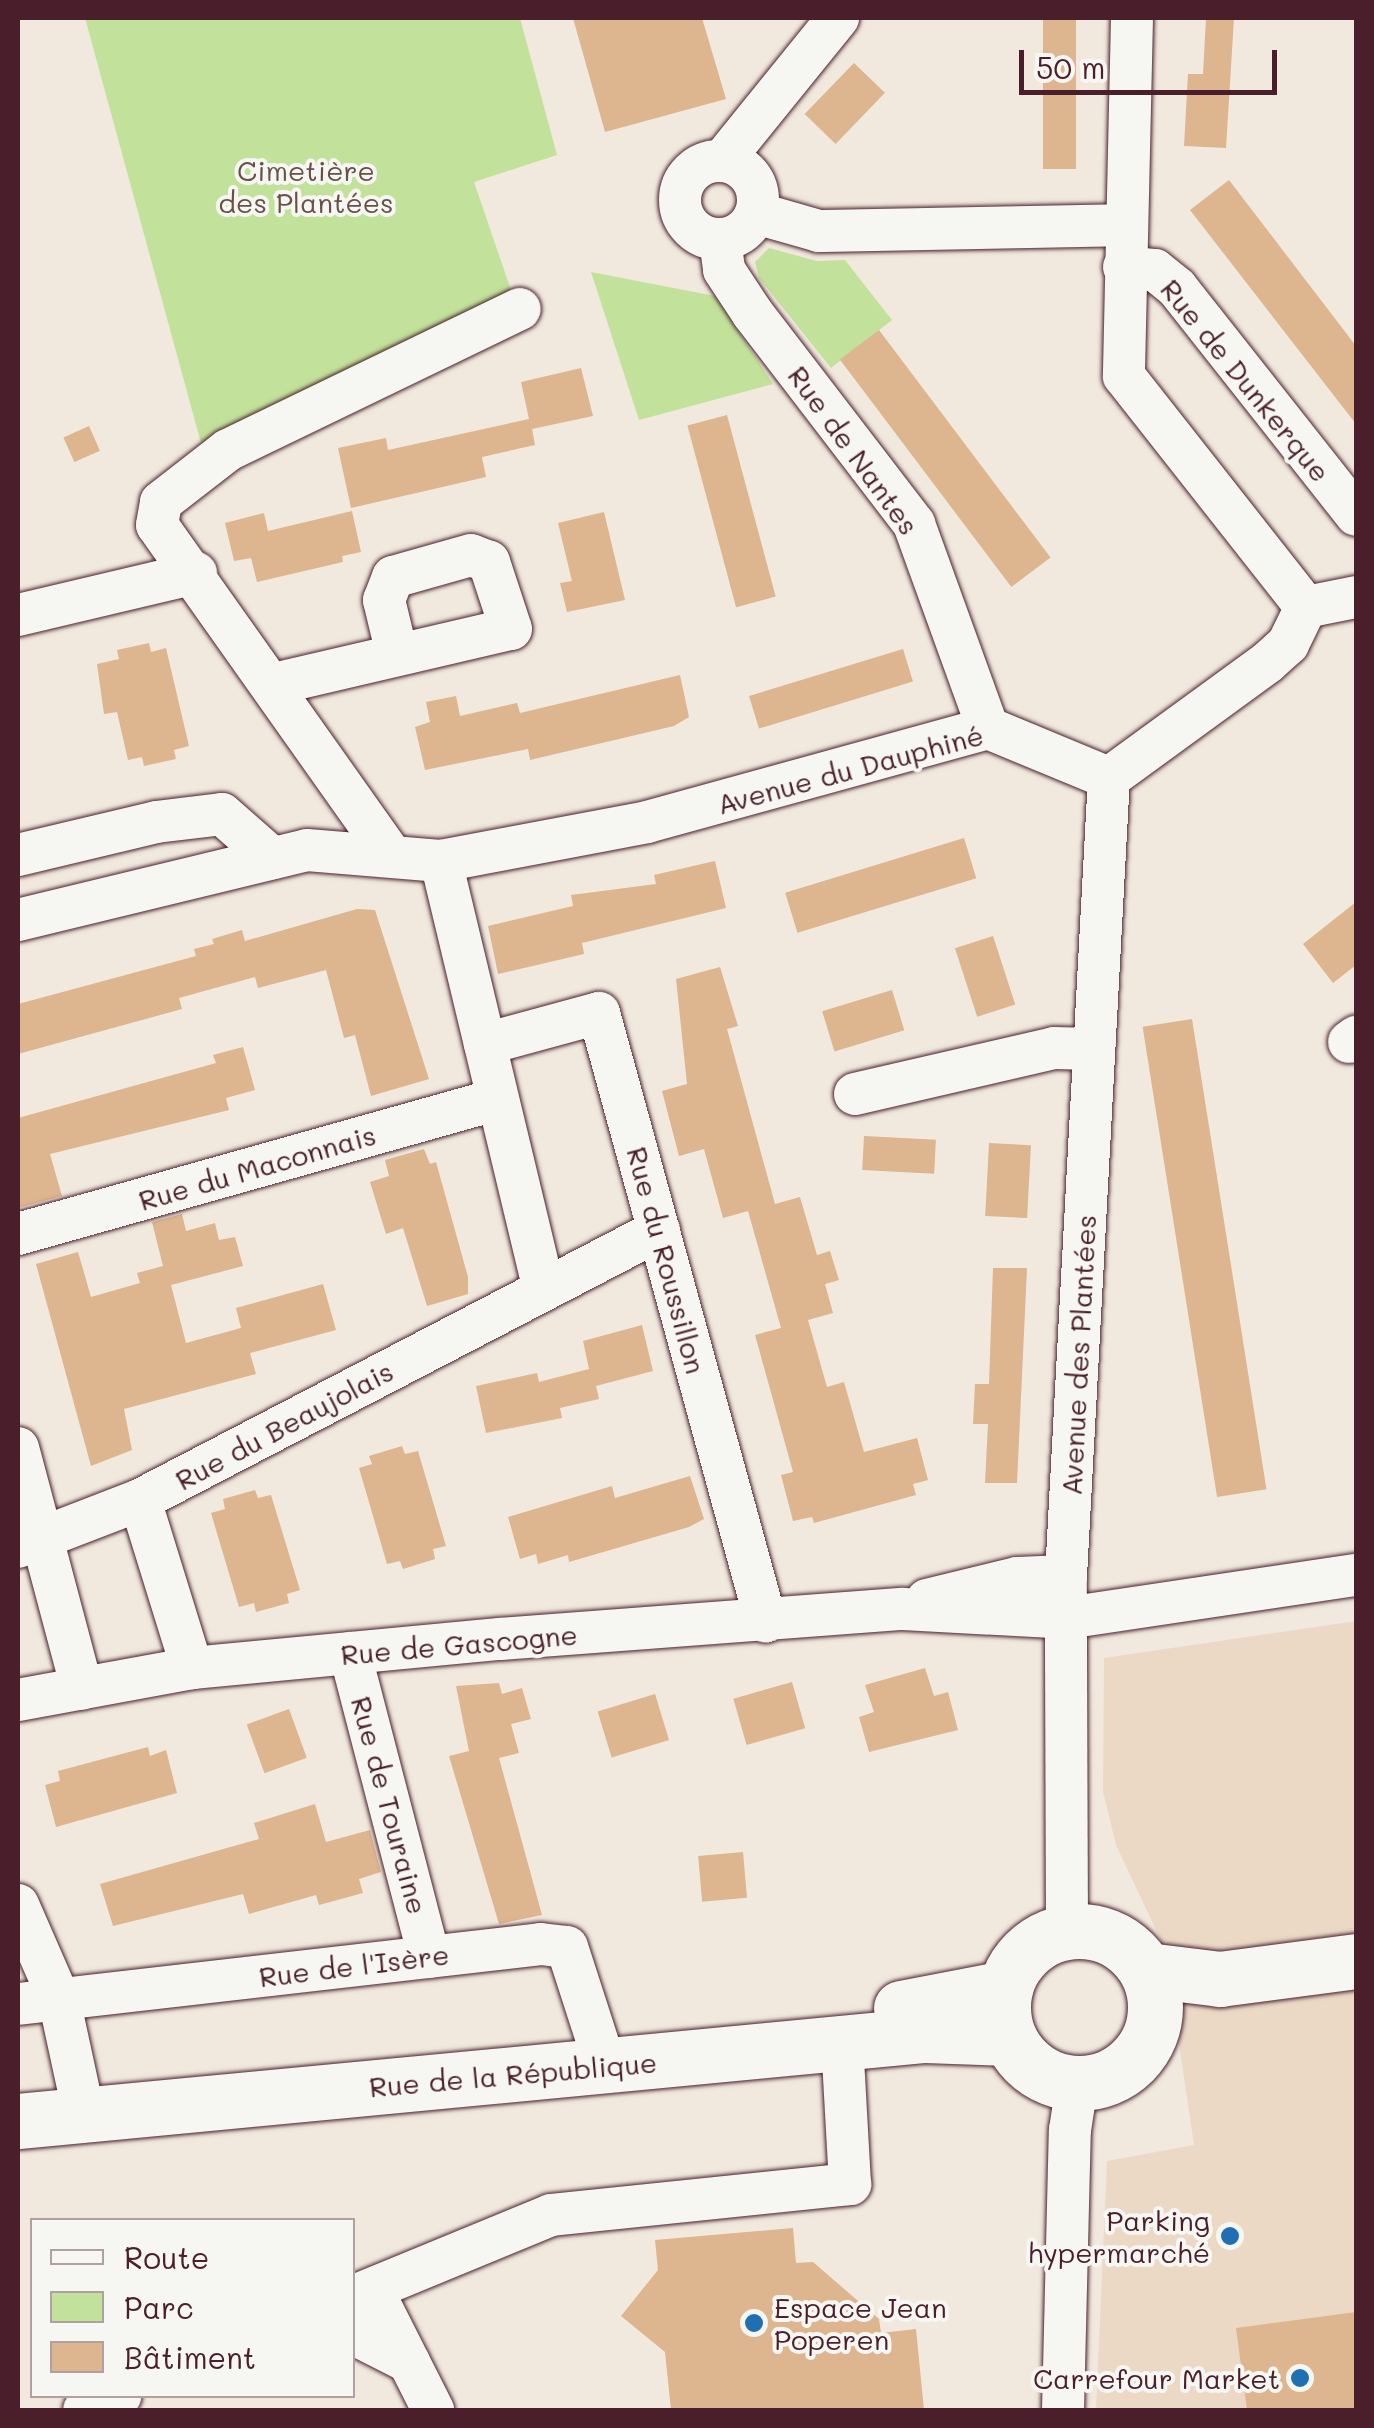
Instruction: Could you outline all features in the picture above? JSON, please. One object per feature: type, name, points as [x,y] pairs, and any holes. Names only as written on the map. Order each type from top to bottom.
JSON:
[{"type":"main road","points":[[1066,1932],[1113,1938],[1146,1970],[1156,1997],[1154,2026],[1126,2068],[1078,2084],[1036,2071],[1007,2013],[1028,1951],[1066,1932]]},
{"type":"main road","points":[[1146,1970],[1220,1979],[1356,1961]]},
{"type":"main road","points":[[1154,2026],[1221,2007],[1356,1989]]},
{"type":"main road","name":"Rue de la République","points":[[18,2121],[82,2099],[600,2049],[923,2006],[1007,2013]]},
{"type":"main road","name":"Rue de la République","points":[[600,2049],[842,2042],[925,2035],[1007,2013]]},
{"type":"main road","name":"Rue de la République","points":[[18,2089],[82,2099]]},
{"type":"street","points":[[723,160],[754,182],[756,213],[748,228],[720,240],[690,228],[679,194],[688,174],[723,160],[838,18]]},
{"type":"street","points":[[1132,18],[1124,225],[1124,376],[1306,607]]},
{"type":"street","points":[[756,213],[819,231],[1124,225]]},
{"type":"street","name":"Rue de Nantes","points":[[720,240],[724,270],[753,314],[914,524],[988,728]]},
{"type":"street","name":"Rue de Dunkerque","points":[[1124,267],[1155,270],[1177,288],[1356,514]]},
{"type":"street","points":[[390,854],[196,573],[157,525],[161,502],[176,484],[228,450],[520,309]]},
{"type":"street","points":[[18,615],[196,573]]},
{"type":"street","points":[[1306,607],[1356,597]]},
{"type":"street","points":[[1110,778],[1268,662],[1288,644],[1306,607]]},
{"type":"street","points":[[274,684],[397,654]]},
{"type":"street","name":"Avenue du Dauphiné","points":[[18,920],[307,850],[440,861],[648,822],[988,728],[1110,778]]},
{"type":"street","name":"Avenue des Plantées","points":[[1066,1932],[1066,1576],[1110,778]]},
{"type":"street","points":[[18,855],[156,822],[222,814],[272,858]]},
{"type":"street","points":[[440,861],[544,1289]]},
{"type":"street","name":"Rue du Roussillon","points":[[485,1044],[600,1012],[766,1622]]},
{"type":"street","points":[[855,1094],[1054,1048],[1094,1048]]},
{"type":"street","name":"Rue du Maconnais","points":[[18,1234],[496,1100]]},
{"type":"street","name":"Rue du Beaujolais","points":[[30,1544],[140,1500],[659,1230]]},
{"type":"street","points":[[18,1448],[30,1544],[82,1689]]},
{"type":"street","points":[[140,1500],[192,1668]]},
{"type":"street","name":"Rue de Gascogne","points":[[904,1609],[1017,1578],[1066,1576]]},
{"type":"street","name":"Rue de Gascogne","points":[[18,1700],[192,1668],[350,1653],[904,1609],[1067,1618],[1356,1576]]},
{"type":"street","name":"Rue de Touraine","points":[[350,1653],[429,1957]]},
{"type":"street","points":[[18,1904],[38,2001],[82,2099]]},
{"type":"street","name":"Rue de l'Isère","points":[[38,2001],[541,1944],[567,1948],[600,2049]]},
{"type":"street","points":[[433,2410],[409,2362],[362,2293],[551,2215],[850,2184],[842,2042]]},
{"type":"street","points":[[1063,2410],[1070,2130],[1078,2084]]},
{"type":"street","points":[[355,2335],[409,2362]]},
{"type":"street","points":[[84,2410],[115,2398]]},
{"type":"shaded area","points":[[1356,1621],[1356,2410],[1096,2410],[1107,2161],[1194,2145],[1165,1949],[1116,1845],[1103,1792],[1104,1658]]},
{"type":"green space","name":"Cimetière des Plantées","points":[[85,18],[520,18],[557,155],[474,182],[512,293],[201,443]]},
{"type":"green space","points":[[769,248],[817,261],[845,260],[892,320],[831,368],[759,278],[755,262]]},
{"type":"green space","points":[[591,272],[715,296],[773,384],[639,420]]},
{"type":"building","points":[[573,18],[702,18],[726,99],[605,132]]},
{"type":"building","points":[[1043,18],[1076,18],[1076,169],[1043,169]]},
{"type":"building","points":[[1206,18],[1234,18],[1226,148],[1184,146],[1188,74],[1203,74]]},
{"type":"building","points":[[854,63],[885,93],[836,144],[805,114]]},
{"type":"building","points":[[1229,180],[1356,346],[1356,424],[1190,210]]},
{"type":"building","points":[[879,330],[1051,558],[1011,587],[840,359]]},
{"type":"building","points":[[581,368],[593,416],[532,429],[535,445],[482,457],[486,477],[351,508],[338,448],[386,438],[388,450],[529,419],[521,382]]},
{"type":"building","points":[[727,415],[776,597],[736,607],[687,426]]},
{"type":"building","points":[[89,426],[100,451],[74,462],[63,437]]},
{"type":"building","points":[[352,511],[361,552],[342,556],[343,562],[257,582],[251,558],[234,561],[225,523],[264,513],[268,531]]},
{"type":"building","points":[[604,512],[625,600],[567,612],[560,583],[572,581],[558,523]]},
{"type":"building","points":[[149,643],[151,652],[166,648],[189,746],[174,750],[176,759],[144,766],[142,757],[128,760],[117,712],[104,714],[97,664],[119,659],[117,650]]},
{"type":"building","points":[[903,649],[913,682],[759,729],[749,696]]},
{"type":"building","points":[[680,675],[689,717],[674,726],[530,760],[528,749],[425,770],[415,727],[430,722],[426,702],[456,696],[460,716],[517,703],[520,713]]},
{"type":"building","points":[[964,838],[976,878],[797,933],[785,893]]},
{"type":"building","points":[[715,861],[726,908],[582,943],[584,954],[498,974],[488,926],[573,906],[571,895],[656,884],[654,875]]},
{"type":"building","points":[[1356,902],[1356,965],[1333,983],[1303,944]]},
{"type":"building","points":[[357,909],[375,910],[429,1079],[371,1096],[355,1035],[344,1038],[326,970],[258,988],[255,977],[179,998],[182,1009],[18,1054],[18,1004],[196,956],[194,949],[242,930],[245,941]]},
{"type":"building","points":[[993,936],[1015,1004],[977,1017],[955,948]]},
{"type":"building","points":[[720,967],[738,1026],[727,1029],[775,1204],[800,1197],[817,1255],[830,1251],[839,1280],[825,1284],[833,1313],[808,1320],[827,1387],[844,1382],[864,1452],[917,1438],[928,1480],[913,1484],[916,1495],[814,1523],[812,1517],[793,1521],[781,1475],[793,1472],[755,1335],[781,1328],[748,1211],[723,1218],[704,1149],[679,1156],[662,1091],[687,1084],[676,979]]},
{"type":"building","points":[[892,990],[904,1030],[834,1052],[822,1011]]},
{"type":"building","points":[[1192,1019],[1266,1489],[1217,1497],[1143,1027]]},
{"type":"building","points":[[243,1047],[255,1090],[226,1098],[229,1110],[50,1154],[62,1196],[18,1208],[18,1118],[216,1063],[213,1055]]},
{"type":"building","points":[[864,1136],[936,1140],[934,1174],[862,1170]]},
{"type":"building","points":[[989,1143],[1031,1145],[1027,1218],[985,1216]]},
{"type":"building","points":[[424,1149],[430,1164],[436,1162],[468,1277],[468,1294],[427,1306],[403,1228],[386,1234],[370,1182],[389,1176],[385,1160]]},
{"type":"building","points":[[182,1214],[186,1231],[215,1223],[219,1240],[235,1237],[243,1266],[171,1285],[186,1343],[241,1328],[236,1308],[323,1284],[336,1330],[250,1353],[256,1374],[124,1409],[132,1450],[91,1466],[36,1264],[78,1252],[91,1297],[140,1283],[137,1273],[163,1266],[152,1222]]},
{"type":"building","points":[[993,1268],[1027,1268],[1017,1483],[985,1483],[988,1424],[973,1424],[975,1384],[989,1384]]},
{"type":"building","points":[[642,1325],[653,1371],[596,1386],[599,1399],[560,1408],[562,1418],[486,1433],[476,1386],[537,1373],[539,1382],[589,1369],[583,1341]]},
{"type":"building","points":[[402,1446],[405,1454],[418,1451],[446,1546],[433,1549],[435,1559],[403,1569],[400,1561],[387,1564],[359,1468],[372,1464],[369,1456]]},
{"type":"building","points":[[690,1476],[704,1519],[689,1527],[569,1562],[568,1555],[538,1564],[536,1554],[520,1559],[508,1517],[612,1486],[615,1498]]},
{"type":"building","points":[[255,1490],[258,1498],[271,1495],[300,1590],[287,1594],[289,1603],[256,1612],[254,1603],[239,1607],[211,1513],[225,1509],[223,1499]]},
{"type":"building","points":[[925,1668],[934,1696],[948,1692],[958,1730],[869,1752],[859,1717],[874,1712],[865,1685]]},
{"type":"building","points":[[792,1682],[805,1728],[747,1745],[733,1699]]},
{"type":"building","points":[[499,1683],[502,1694],[522,1688],[531,1719],[511,1724],[519,1753],[499,1758],[542,1915],[499,1924],[449,1756],[469,1751],[456,1686]]},
{"type":"building","points":[[655,1694],[669,1740],[612,1757],[598,1712]]},
{"type":"building","points":[[289,1709],[307,1758],[264,1773],[247,1724]]},
{"type":"building","points":[[148,1747],[150,1756],[166,1750],[177,1793],[56,1827],[45,1785],[60,1781],[58,1771]]},
{"type":"building","points":[[315,1804],[326,1842],[370,1830],[381,1872],[359,1879],[363,1893],[319,1905],[316,1895],[249,1914],[243,1894],[113,1926],[100,1884],[259,1839],[254,1823]]},
{"type":"building","points":[[743,1852],[747,1898],[702,1902],[698,1856]]},
{"type":"building","name":"Espace Jean Poperen","points":[[793,2228],[796,2263],[813,2262],[879,2319],[881,2333],[916,2329],[924,2410],[671,2410],[665,2352],[621,2316],[658,2270],[655,2240]]},
{"type":"building","name":"Carrefour Market","points":[[1356,2312],[1356,2410],[1247,2410],[1236,2328]]},
{"type":"place","name":"Parking hypermarché","points":[[1230,2236]]},
{"type":"place","name":"Espace Jean Poperen","points":[[754,2323]]},
{"type":"place","name":"Carrefour Market","points":[[1300,2378]]}]
